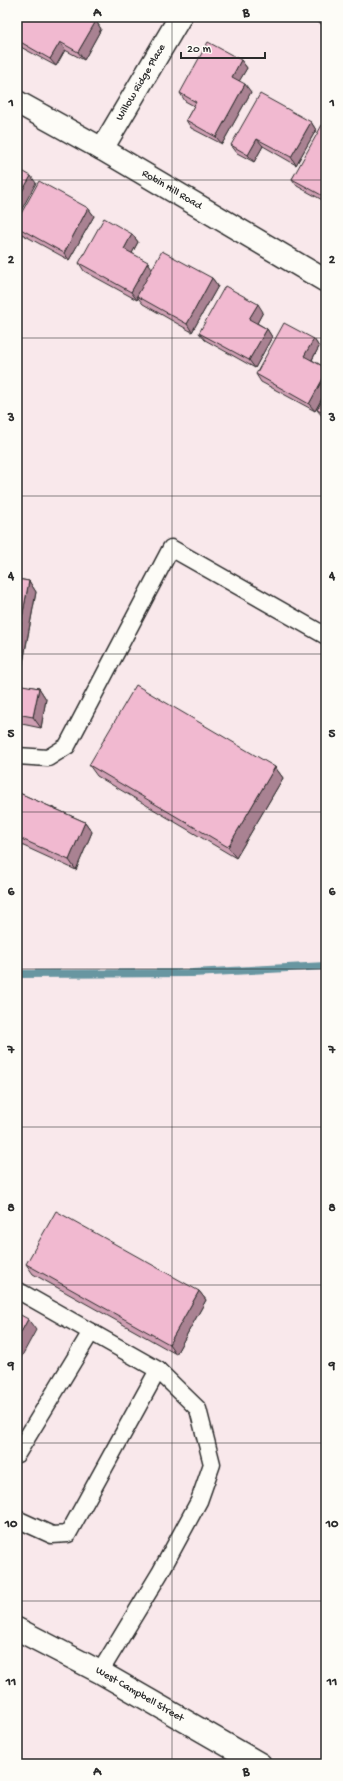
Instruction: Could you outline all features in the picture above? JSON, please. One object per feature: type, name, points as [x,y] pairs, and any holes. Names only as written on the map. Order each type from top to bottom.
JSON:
[{"type":"street","name":"Willow Ridge Place","points":[[102,149],[180,17]]},
{"type":"street","name":"Robin Hill Road","points":[[17,102],[102,149],[326,281]]},
{"type":"street","name":"West Campbell Street","points":[[17,1629],[100,1672],[260,1764]]},
{"type":"lane","points":[[17,756],[48,758],[67,746],[171,548],[326,636]]},
{"type":"lane","points":[[17,1290],[158,1370],[198,1409],[212,1464],[199,1501],[160,1573],[100,1672]]},
{"type":"lane","points":[[17,1454],[91,1332]]},
{"type":"lane","points":[[17,1519],[52,1535],[68,1534],[158,1370]]},
{"type":"building","points":[[17,17],[88,17],[96,21],[78,52],[60,42],[50,59],[17,40]]},
{"type":"building","points":[[318,17],[326,17],[326,22]]},
{"type":"building","points":[[208,42],[241,60],[232,77],[245,84],[216,137],[186,120],[196,102],[180,93]]},
{"type":"building","points":[[260,94],[311,122],[291,157],[257,139],[248,155],[231,145]]},
{"type":"building","points":[[322,125],[326,127],[325,197],[292,179]]},
{"type":"building","points":[[17,168],[31,176],[17,200]]},
{"type":"building","points":[[39,181],[88,208],[64,253],[17,227],[17,221]]},
{"type":"building","points":[[104,218],[132,234],[124,249],[148,262],[131,292],[79,263]]},
{"type":"building","points":[[162,251],[212,278],[187,324],[137,296]]},
{"type":"building","points":[[225,286],[258,304],[249,319],[267,329],[249,360],[199,333]]},
{"type":"building","points":[[284,323],[314,339],[304,356],[326,368],[326,373],[309,404],[256,374]]},
{"type":"building","points":[[326,394],[326,414],[317,410]]},
{"type":"building","points":[[17,579],[29,581],[17,644]]},
{"type":"building","points":[[17,684],[39,688],[33,717],[17,714]]},
{"type":"building","points":[[136,685],[275,767],[228,847],[89,765]]},
{"type":"building","points":[[17,792],[85,822],[69,860],[17,837]]},
{"type":"building","points":[[56,1211],[199,1291],[169,1344],[26,1264]]},
{"type":"building","points":[[17,1313],[28,1319],[17,1340]]},
{"type":"waterway","points":[[17,974],[192,973],[326,966]]}]
